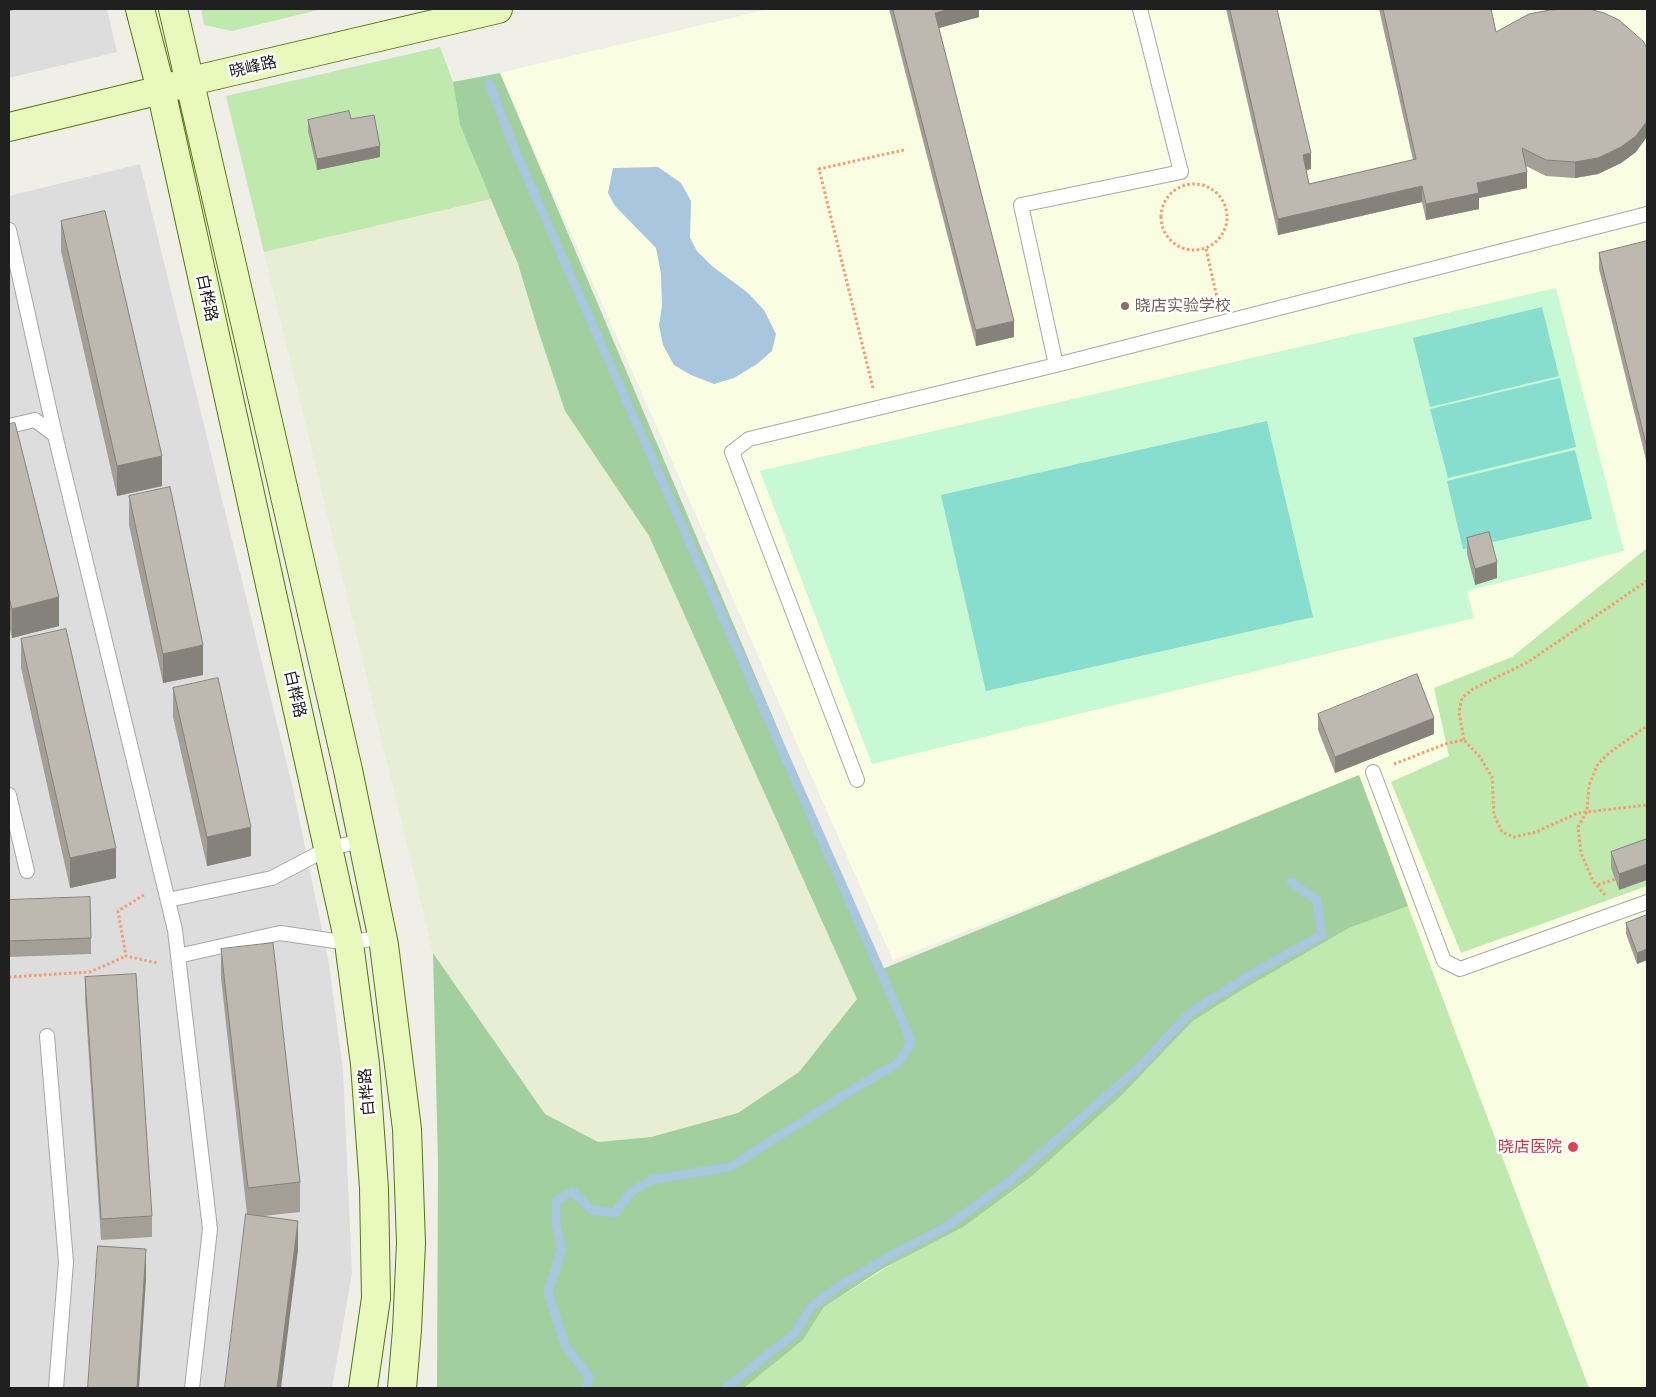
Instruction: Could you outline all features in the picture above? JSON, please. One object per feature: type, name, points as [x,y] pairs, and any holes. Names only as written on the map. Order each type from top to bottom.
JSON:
[{"type":"street","name":"白桦路","points":[[140,9],[161,90],[349,942],[364,1064],[374,1188],[376,1298],[363,1388]]},
{"type":"street","name":"白桦路","points":[[173,9],[348,770],[382,937],[407,1129],[411,1243],[402,1388]]},
{"type":"street","name":"晓峰路","points":[[9,127],[191,81],[498,9]]},
{"type":"lane","points":[[1056,365],[1021,205],[1181,172],[1140,9]]},
{"type":"lane","points":[[857,780],[732,452],[748,439],[1056,365],[1647,214]]},
{"type":"lane","points":[[9,230],[54,435],[176,930],[210,1230],[192,1388]]},
{"type":"lane","points":[[9,426],[35,420],[54,435]]},
{"type":"lane","points":[[1373,772],[1444,961],[1460,969],[1647,902]]},
{"type":"lane","points":[[9,795],[27,871]]},
{"type":"lane","points":[[168,900],[272,878],[329,848],[363,841]]},
{"type":"lane","points":[[179,962],[280,933],[349,942],[382,937]]},
{"type":"lane","points":[[47,1036],[66,1262],[56,1388]]},
{"type":"path","points":[[878,408],[820,169],[904,150]]},
{"type":"path","points":[[1186,184],[1197,184],[1212,189],[1224,201],[1228,211],[1224,234],[1216,243],[1206,249],[1194,251],[1183,249],[1173,243],[1166,235],[1162,225],[1161,214],[1163,204],[1177,188],[1186,184]]},
{"type":"path","points":[[1206,249],[1223,322]]},
{"type":"path","points":[[1647,581],[1528,662],[1473,689],[1462,698],[1459,712],[1464,740],[1480,757],[1492,777],[1494,815],[1502,832],[1514,837],[1536,832],[1578,812],[1647,804]]},
{"type":"path","points":[[1620,912],[1594,881],[1581,853],[1578,827],[1587,812],[1589,785],[1598,764],[1647,726]]},
{"type":"path","points":[[1373,772],[1448,743],[1464,740]]},
{"type":"path","points":[[1598,885],[1622,876]]},
{"type":"path","points":[[126,956],[118,911],[164,882]]},
{"type":"path","points":[[9,977],[90,972],[126,956],[179,962]]},
{"type":"shaded area","points":[[9,9],[107,9],[117,52],[9,78]]},
{"type":"shaded area","name":"晓店实验学校","points":[[769,9],[1647,9],[1647,1388],[1589,1388],[1359,776],[893,960],[500,73]]},
{"type":"shaded area","points":[[140,164],[294,793],[329,964],[343,1070],[352,1273],[332,1388],[9,1388],[9,196]]},
{"type":"shaded area","points":[[658,167],[681,183],[691,201],[690,238],[697,251],[712,266],[748,293],[764,310],[776,334],[772,351],[757,364],[734,378],[714,384],[691,375],[674,365],[663,345],[659,325],[662,306],[661,274],[656,248],[615,206],[608,193],[613,168]]},
{"type":"shaded area","points":[[491,199],[518,264],[565,411],[649,536],[857,999],[799,1072],[738,1113],[651,1137],[598,1142],[545,1114],[433,953],[264,252]]},
{"type":"shaded area","points":[[1542,307],[1559,376],[1430,407],[1413,338]]},
{"type":"shaded area","points":[[1560,378],[1576,447],[1448,478],[1430,409]]},
{"type":"shaded area","points":[[1267,421],[1313,617],[986,691],[941,495]]},
{"type":"shaded area","points":[[1575,450],[1592,519],[1463,549],[1447,481]]},
{"type":"green space","points":[[201,9],[322,9],[232,31],[204,25]]},
{"type":"green space","points":[[440,47],[453,82],[460,125],[491,199],[264,252],[226,96]]},
{"type":"green space","points":[[500,73],[880,970],[1359,775],[1408,906],[1349,928],[1242,990],[1193,1021],[1120,1097],[1032,1176],[963,1227],[882,1269],[824,1307],[803,1340],[744,1388],[437,1388],[438,1163],[433,953],[545,1114],[598,1142],[651,1137],[738,1113],[799,1072],[857,999],[649,536],[565,411],[518,264],[460,125],[453,82]]},
{"type":"green space","points":[[1556,288],[1624,551],[1467,591],[1474,618],[872,764],[760,471]]},
{"type":"green space","points":[[1647,548],[1647,886],[1461,953],[1391,782],[1449,756],[1434,688],[1512,657]]},
{"type":"green space","points":[[1408,906],[1589,1388],[744,1388],[803,1340],[824,1307],[1032,1176],[1120,1097],[1193,1021],[1242,990],[1349,928]]},
{"type":"building","points":[[893,9],[951,9],[935,13],[1014,321],[976,330]]},
{"type":"building","points":[[1230,9],[1277,9],[1311,153],[1303,155],[1309,184],[1416,159],[1383,9],[1491,9],[1496,32],[1529,14],[1550,10],[1589,9],[1604,13],[1619,20],[1643,41],[1647,48],[1647,121],[1636,136],[1621,147],[1598,158],[1575,162],[1546,160],[1522,148],[1527,172],[1477,183],[1479,193],[1426,204],[1422,186],[1278,219]]},
{"type":"building","points":[[349,111],[351,119],[374,115],[380,146],[317,159],[308,120]]},
{"type":"building","points":[[105,211],[162,456],[117,466],[61,221]]},
{"type":"building","points":[[1647,241],[1647,448],[1599,253]]},
{"type":"building","points":[[15,423],[59,597],[12,609],[9,597],[9,424]]},
{"type":"building","points":[[170,487],[203,645],[163,654],[129,496]]},
{"type":"building","points":[[1489,532],[1497,562],[1475,569],[1467,538]]},
{"type":"building","points":[[66,629],[116,848],[70,858],[21,639]]},
{"type":"building","points":[[1417,674],[1434,718],[1335,757],[1318,714]]},
{"type":"building","points":[[218,678],[251,827],[207,837],[173,688]]},
{"type":"building","points":[[1647,839],[1647,864],[1619,874],[1611,852]]},
{"type":"building","points":[[90,897],[91,938],[9,941],[9,900]]},
{"type":"building","points":[[1647,915],[1647,949],[1637,953],[1626,923]]},
{"type":"building","points":[[273,943],[300,1182],[248,1188],[221,949]]},
{"type":"building","points":[[136,974],[152,1216],[101,1219],[85,977]]},
{"type":"building","points":[[246,1214],[298,1221],[277,1388],[225,1388]]},
{"type":"building","points":[[98,1246],[146,1249],[137,1388],[88,1388]]},
{"type":"waterway","points":[[489,83],[518,157],[911,1043],[897,1064],[730,1167],[651,1180],[631,1192],[615,1213],[592,1210],[572,1191],[556,1201],[556,1225],[562,1249],[548,1292],[565,1345],[589,1377],[586,1388]]},
{"type":"waterway","points":[[726,1388],[795,1333],[811,1307],[836,1288],[888,1257],[946,1227],[1010,1181],[1138,1068],[1191,1012],[1252,974],[1322,935],[1317,900],[1291,882]]},
{"type":"place","name":"晓店实验学校","points":[[1125,306]]},
{"type":"place","name":"晓店医院","points":[[1573,1147]]}]
